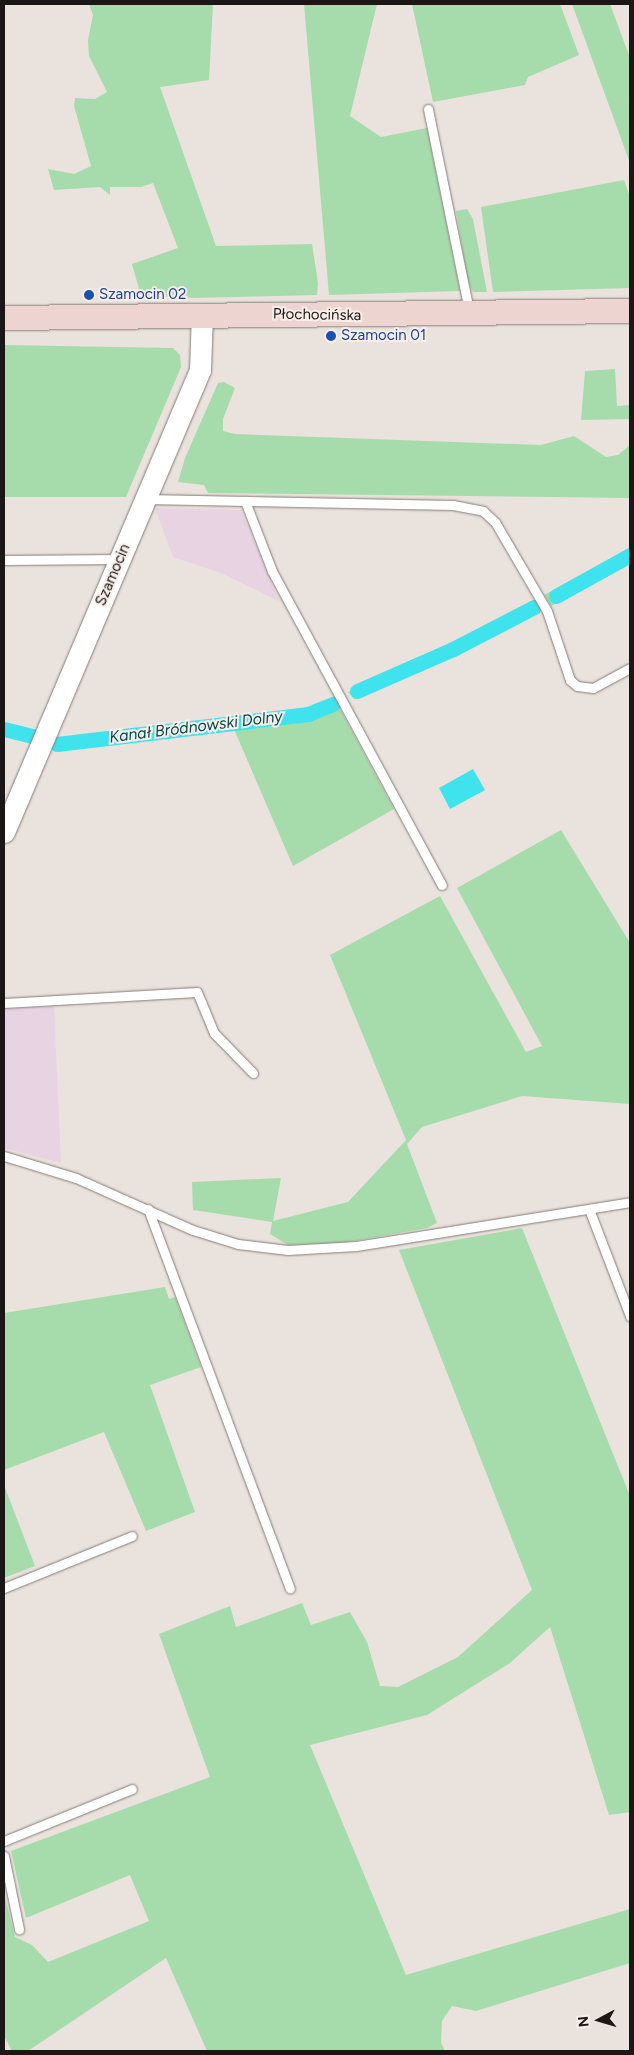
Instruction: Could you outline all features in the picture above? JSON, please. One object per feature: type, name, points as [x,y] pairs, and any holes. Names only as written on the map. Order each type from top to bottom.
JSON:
[{"type":"main road","name":"Płochocińska","points":[[4,318],[202,314],[630,311]]},
{"type":"street","name":"Szamocin","points":[[4,832],[200,370],[202,314]]},
{"type":"lane","points":[[428,109],[470,313]]},
{"type":"lane","points":[[145,499],[453,504],[483,511],[495,522],[547,611],[570,680],[577,686],[593,688],[630,668]]},
{"type":"lane","points":[[246,501],[272,571],[442,885]]},
{"type":"lane","points":[[4,560],[120,558]]},
{"type":"lane","points":[[4,1003],[197,992],[214,1033],[253,1073]]},
{"type":"lane","points":[[4,1156],[76,1178],[193,1230],[238,1244],[320,1251],[590,1213],[630,1202]]},
{"type":"lane","points":[[148,1209],[290,1588]]},
{"type":"lane","points":[[590,1213],[630,1316]]},
{"type":"lane","points":[[4,1588],[132,1536]]},
{"type":"lane","points":[[4,1841],[132,1789]]},
{"type":"lane","points":[[4,1856],[19,1929]]},
{"type":"shaded area","points":[[155,508],[241,510],[279,601],[221,573],[173,557]]},
{"type":"shaded area","points":[[54,1006],[61,1163],[4,1148],[4,1009]]},
{"type":"green space","points":[[89,4],[213,4],[209,80],[160,87],[216,246],[312,244],[318,283],[317,295],[194,298],[141,296],[132,264],[178,248],[153,183],[141,187],[110,187],[110,195],[100,187],[54,190],[48,169],[74,174],[91,166],[74,106],[75,98],[95,99],[107,92],[89,56],[88,40],[93,15]]},
{"type":"green space","points":[[304,4],[377,4],[350,116],[381,137],[427,128],[460,291],[329,295]]},
{"type":"green space","points":[[412,4],[560,4],[579,55],[528,77],[525,85],[433,102]]},
{"type":"green space","points":[[572,4],[610,4],[630,58],[630,163]]},
{"type":"green space","points":[[624,180],[630,197],[630,288],[493,292],[481,207]]},
{"type":"green space","points":[[467,209],[473,219],[487,292],[473,292],[468,282],[456,211]]},
{"type":"green space","points":[[4,345],[173,348],[180,355],[181,367],[126,497],[4,497]]},
{"type":"green space","points":[[615,369],[617,406],[630,405],[630,419],[581,420],[585,371]]},
{"type":"green space","points":[[224,382],[235,388],[223,419],[223,431],[235,434],[541,445],[574,436],[606,457],[618,455],[630,445],[630,498],[208,493],[204,485],[178,482],[185,458],[218,383]]},
{"type":"green space","points":[[630,549],[630,564],[551,606],[544,595]]},
{"type":"green space","points":[[535,600],[541,609],[455,653],[354,699],[348,692],[452,646]]},
{"type":"green space","points":[[334,698],[394,809],[293,866],[233,727],[46,747],[52,739],[306,710]]},
{"type":"green space","points":[[561,830],[630,943],[630,1104],[522,1096],[422,1127],[407,1144],[437,1223],[427,1228],[343,1243],[288,1245],[270,1234],[272,1222],[193,1210],[192,1182],[281,1178],[273,1221],[348,1202],[406,1140],[330,955],[440,896],[526,1052],[542,1046],[457,888]]},
{"type":"green space","points":[[522,1228],[630,1496],[630,1812],[609,1815],[550,1627],[510,1663],[427,1715],[310,1745],[406,1975],[630,1909],[630,1963],[476,2011],[452,2006],[442,2021],[441,2043],[445,2051],[207,2051],[166,1958],[28,2051],[12,2051],[4,2036],[4,1893],[15,1937],[32,1945],[48,1962],[149,1921],[130,1875],[26,1918],[11,1851],[210,1777],[159,1634],[230,1606],[236,1627],[302,1603],[311,1625],[350,1612],[367,1642],[380,1686],[398,1687],[458,1657],[532,1590],[399,1250]]},
{"type":"green space","points":[[165,1287],[169,1299],[175,1297],[201,1367],[150,1385],[195,1512],[146,1531],[104,1432],[4,1470],[4,1313]]},
{"type":"green space","points":[[4,1485],[35,1566],[4,1578]]},
{"type":"water","points":[[473,769],[485,790],[450,809],[439,788]]},
{"type":"waterway","name":"Kanał Bródnowski Dolny","points":[[556,596],[630,555]]},
{"type":"waterway","name":"Kanał Bródnowski Dolny","points":[[357,691],[453,649],[534,607]]},
{"type":"waterway","name":"Kanał Bródnowski Dolny","points":[[57,744],[308,714],[333,704]]},
{"type":"waterway","name":"Kanał Bródnowski Dolny","points":[[4,729],[32,736]]},
{"type":"place","name":"Szamocin 02","points":[[89,295]]},
{"type":"place","name":"Szamocin 01","points":[[331,336]]}]
